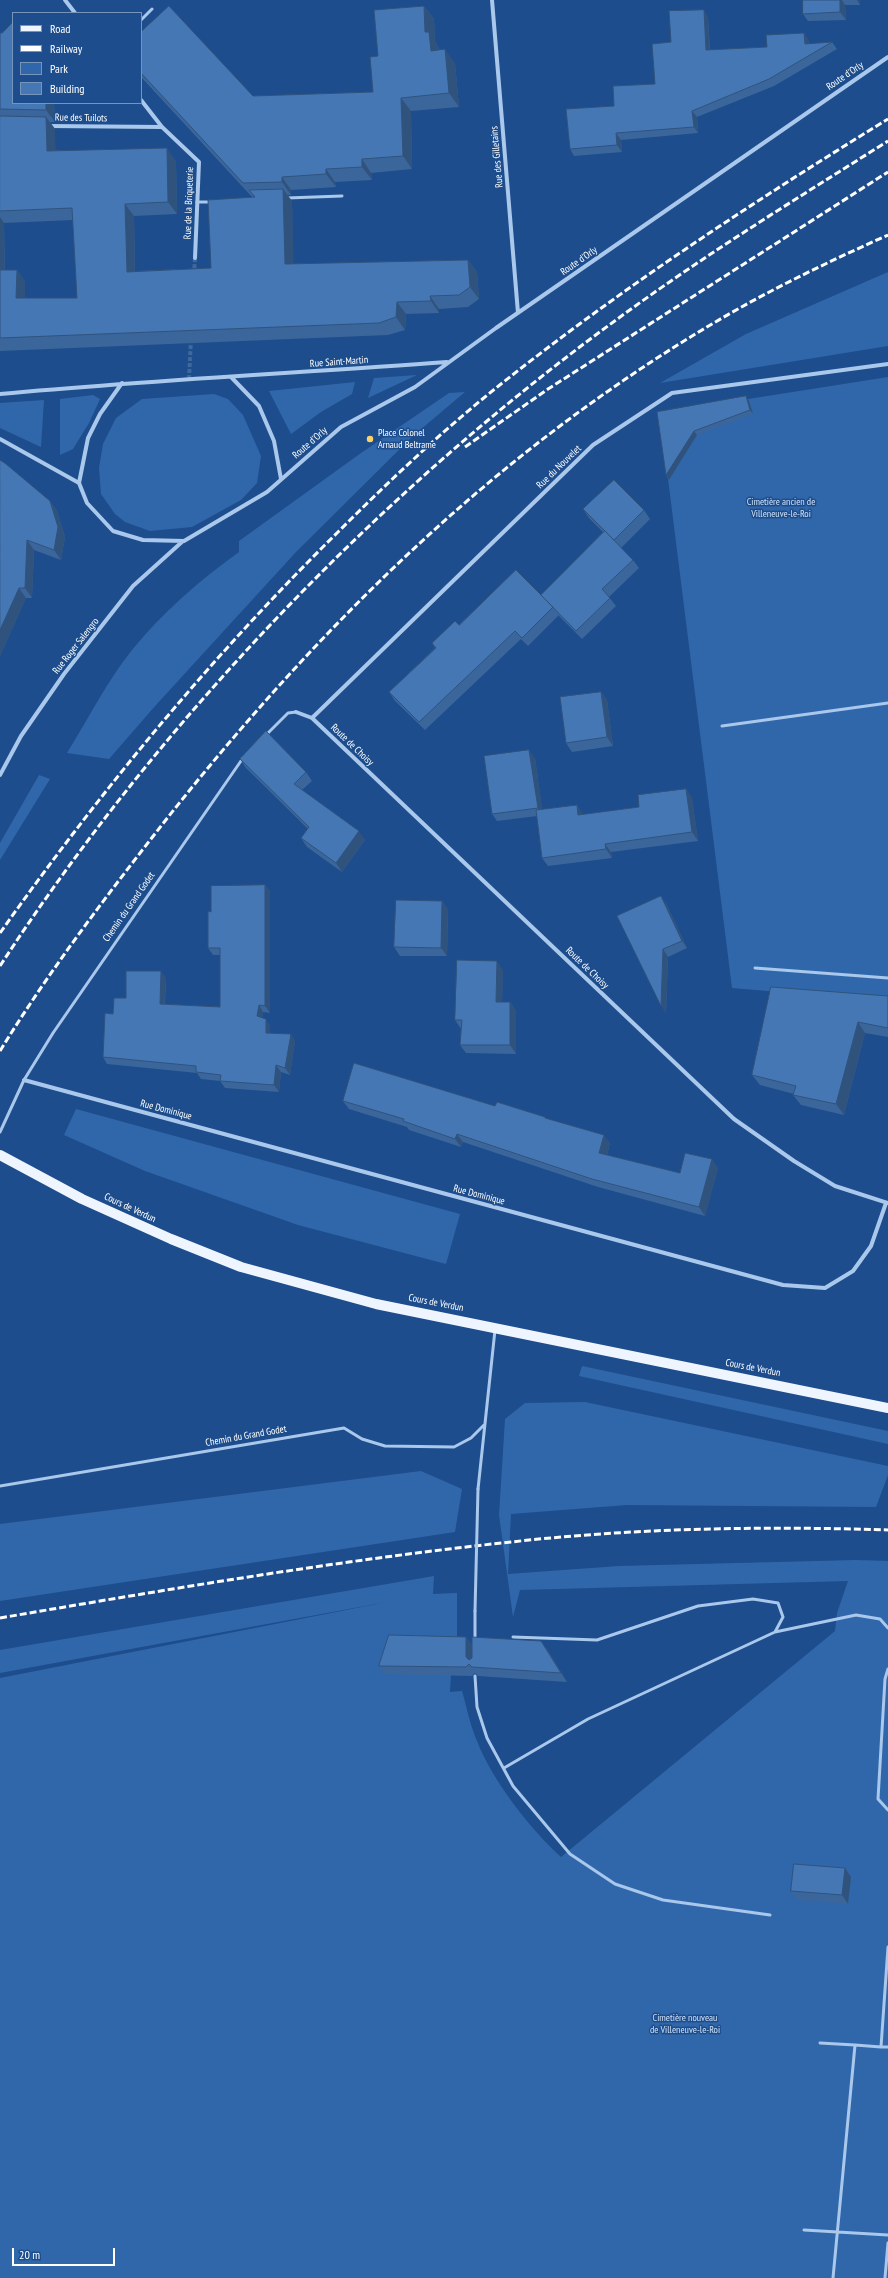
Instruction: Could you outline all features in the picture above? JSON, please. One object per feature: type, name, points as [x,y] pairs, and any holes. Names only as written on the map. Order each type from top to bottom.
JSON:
[{"type":"main road","name":"Cours de Verdun","points":[[0,1155],[82,1199],[137,1224],[241,1266],[376,1304],[888,1408]]},
{"type":"street","points":[[65,0],[74,12]]},
{"type":"street","name":"Rue des Gilletains","points":[[492,0],[518,313]]},
{"type":"street","name":"Route d'Orly","points":[[184,541],[266,492],[341,427],[415,387],[518,313],[888,57]]},
{"type":"street","name":"Rue de la Briqueterie","points":[[142,101],[162,127],[199,162],[195,258]]},
{"type":"street","name":"Rue des Tuilots","points":[[38,126],[162,127]]},
{"type":"street","name":"Rue Saint-Martin","points":[[122,383],[232,378],[448,362]]},
{"type":"street","name":"Rue du Nouvelet","points":[[312,718],[593,445],[672,392],[888,364]]},
{"type":"street","points":[[232,378],[259,406],[274,441],[281,479]]},
{"type":"street","points":[[0,394],[122,383]]},
{"type":"street","points":[[122,383],[100,414],[88,438],[79,483],[87,503],[113,531],[143,540],[184,541]]},
{"type":"street","points":[[0,439],[79,483]]},
{"type":"street","name":"Rue Roger Salengro","points":[[0,775],[21,736],[69,667],[133,586],[184,541]]},
{"type":"street","name":"Route de Choisy","points":[[296,712],[312,718],[734,1119],[794,1162],[835,1186],[887,1203]]},
{"type":"street","name":"Rue Dominique","points":[[24,1080],[783,1285],[825,1288],[853,1271],[871,1246],[887,1203]]},
{"type":"lane","points":[[142,19],[152,9]]},
{"type":"lane","points":[[281,199],[342,196]]},
{"type":"lane","points":[[197,202],[212,202]]},
{"type":"lane","points":[[722,726],[888,703]]},
{"type":"lane","points":[[262,739],[288,713],[296,712]]},
{"type":"lane","name":"Chemin du Grand Godet","points":[[0,1132],[24,1080],[53,1032],[246,754]]},
{"type":"lane","points":[[755,968],[888,978]]},
{"type":"lane","points":[[475,1642],[478,1489],[484,1424],[496,1328]]},
{"type":"lane","name":"Chemin du Grand Godet","points":[[0,1486],[344,1428],[362,1439],[385,1446],[454,1447],[471,1438],[484,1424]]},
{"type":"lane","points":[[513,1637],[596,1640],[698,1606],[753,1599],[778,1603],[783,1617],[776,1632]]},
{"type":"lane","points":[[504,1768],[588,1719],[776,1632],[856,1615],[880,1619],[888,1628]]},
{"type":"lane","points":[[888,1669],[885,1678],[878,1799],[888,1810]]},
{"type":"lane","points":[[475,1676],[477,1707],[487,1738],[513,1786],[570,1854],[615,1884],[663,1900],[770,1916]]},
{"type":"lane","points":[[881,2047],[888,1947]]},
{"type":"lane","points":[[820,2043],[888,2047]]},
{"type":"lane","points":[[833,2278],[855,2045]]},
{"type":"lane","points":[[804,2230],[888,2235]]},
{"type":"lane","points":[[885,2278],[888,2243]]},
{"type":"green space","points":[[888,272],[888,346],[660,383],[746,334]]},
{"type":"green space","points":[[417,375],[368,398],[374,378]]},
{"type":"green space","name":"Cimetière ancien de Villeneuve-le-Roi","points":[[888,377],[888,1001],[732,988],[662,431],[672,411]]},
{"type":"green space","points":[[355,382],[352,394],[321,412],[291,434],[269,391]]},
{"type":"green space","points":[[465,392],[413,436],[296,552],[156,705],[109,759],[67,753],[106,687],[132,650],[182,597],[239,552],[239,541],[361,453],[449,393]]},
{"type":"green space","points":[[214,394],[228,399],[243,415],[261,456],[257,483],[241,500],[192,527],[150,531],[125,522],[115,514],[101,494],[99,468],[103,444],[116,418],[142,399]]},
{"type":"green space","points":[[93,395],[100,399],[89,423],[73,449],[60,455],[60,399]]},
{"type":"green space","points":[[44,400],[41,447],[0,428],[0,403]]},
{"type":"green space","points":[[39,775],[50,779],[0,860],[0,843]]},
{"type":"green space","points":[[76,1109],[460,1214],[446,1264],[298,1225],[145,1171],[64,1135]]},
{"type":"green space","points":[[582,1366],[888,1431],[888,1444],[579,1376]]},
{"type":"green space","name":"Cimetière nouveau de Villeneuve-le-Roi","points":[[585,1402],[888,1466],[888,1475],[876,1507],[627,1505],[511,1514],[508,1574],[619,1566],[856,1560],[888,1561],[888,2278],[0,2278],[0,1678],[387,1602],[0,1673],[0,1650],[434,1576],[433,1594],[457,1593],[457,1645],[451,1675],[450,1692],[462,1691],[470,1723],[492,1772],[513,1803],[537,1833],[561,1857],[835,1631],[837,1613],[848,1581],[520,1590],[513,1617],[499,1515],[505,1419],[525,1403]]},
{"type":"green space","points":[[421,1471],[462,1489],[455,1532],[0,1601],[0,1524]]},
{"type":"building","points":[[803,0],[840,0],[840,12],[803,14]]},
{"type":"building","points":[[169,6],[253,96],[373,92],[370,57],[378,56],[374,10],[424,6],[425,32],[429,32],[431,51],[445,49],[449,93],[401,98],[403,156],[362,159],[362,167],[326,169],[326,174],[282,177],[282,182],[243,183],[142,74],[142,31]]},
{"type":"building","points":[[704,10],[706,50],[767,47],[766,35],[804,33],[805,44],[832,42],[769,79],[692,111],[694,127],[616,133],[617,145],[570,149],[566,109],[614,106],[613,86],[655,84],[652,44],[671,42],[669,11]]},
{"type":"building","points":[[12,23],[12,104],[46,104],[46,110],[0,109],[0,33],[2,33]]},
{"type":"building","points":[[0,116],[46,117],[47,151],[167,148],[168,202],[125,204],[127,272],[211,268],[208,200],[255,197],[249,190],[283,189],[285,264],[468,260],[470,287],[459,295],[430,296],[431,301],[397,302],[396,317],[379,323],[0,338],[0,270],[17,270],[16,298],[77,298],[72,208],[0,211]]},
{"type":"building","points":[[746,396],[750,410],[694,431],[666,475],[657,412]]},
{"type":"building","points":[[0,460],[50,501],[58,527],[54,550],[27,540],[25,588],[19,588],[0,630]]},
{"type":"building","points":[[614,480],[644,510],[614,540],[583,509]]},
{"type":"building","points":[[605,531],[633,560],[602,589],[610,598],[576,631],[541,595]]},
{"type":"building","points":[[516,570],[553,607],[522,638],[515,631],[419,722],[389,692],[436,648],[432,643],[455,621],[459,625]]},
{"type":"building","points":[[601,692],[607,737],[566,743],[560,697]]},
{"type":"building","points":[[266,731],[306,772],[294,784],[359,831],[336,863],[301,838],[309,827],[240,759]]},
{"type":"building","points":[[529,750],[538,808],[492,814],[484,756]]},
{"type":"building","points":[[686,789],[692,832],[605,844],[606,849],[542,858],[536,810],[577,805],[578,815],[639,807],[638,795]]},
{"type":"building","points":[[265,885],[265,1006],[259,1005],[257,1016],[266,1019],[266,1033],[291,1034],[285,1068],[276,1065],[274,1085],[220,1081],[221,1075],[196,1072],[196,1066],[103,1057],[105,1013],[113,1014],[114,998],[126,998],[126,971],[161,971],[160,1004],[220,1007],[220,948],[208,948],[208,911],[211,912],[211,886]]},
{"type":"building","points":[[661,896],[682,941],[663,949],[661,1006],[617,916]]},
{"type":"building","points":[[396,900],[442,901],[441,948],[394,947]]},
{"type":"building","points":[[457,960],[497,961],[496,1002],[510,1002],[510,1045],[460,1045],[462,1020],[455,1020]]},
{"type":"building","points":[[771,987],[888,996],[888,1028],[858,1022],[836,1104],[793,1095],[796,1086],[752,1075]]},
{"type":"building","points":[[354,1063],[495,1106],[497,1102],[604,1135],[599,1153],[680,1173],[685,1153],[712,1159],[699,1207],[592,1179],[457,1134],[455,1139],[403,1121],[404,1119],[343,1101]]},
{"type":"building","points":[[389,1635],[466,1637],[466,1657],[469,1660],[472,1658],[472,1637],[541,1641],[561,1673],[472,1667],[469,1664],[466,1667],[379,1666]]},
{"type":"building","points":[[794,1864],[845,1868],[842,1895],[791,1891]]},
{"type":"tunnel","points":[[194,274],[195,258]]},
{"type":"tunnel","points":[[189,379],[191,339]]},
{"type":"railway","points":[[0,933],[78,827],[160,725],[203,675],[291,579],[395,476],[455,422],[496,388],[543,351],[639,281],[737,214],[888,119]]},
{"type":"railway","points":[[0,966],[63,875],[130,786],[203,699],[279,616],[359,536],[442,459],[528,387],[616,320],[682,273],[784,206],[888,141]]},
{"type":"railway","points":[[465,447],[548,389],[888,172]]},
{"type":"railway","points":[[0,1051],[38,992],[100,905],[165,821],[224,749],[285,679],[349,611],[416,547],[485,486],[557,428],[633,374],[712,324],[777,288],[888,235]]},
{"type":"railway","points":[[0,1618],[319,1566],[447,1549],[558,1537],[652,1531],[747,1528],[888,1530]]},
{"type":"place","name":"Place Colonel Arnaud Beltrame","points":[[370,439]]}]
